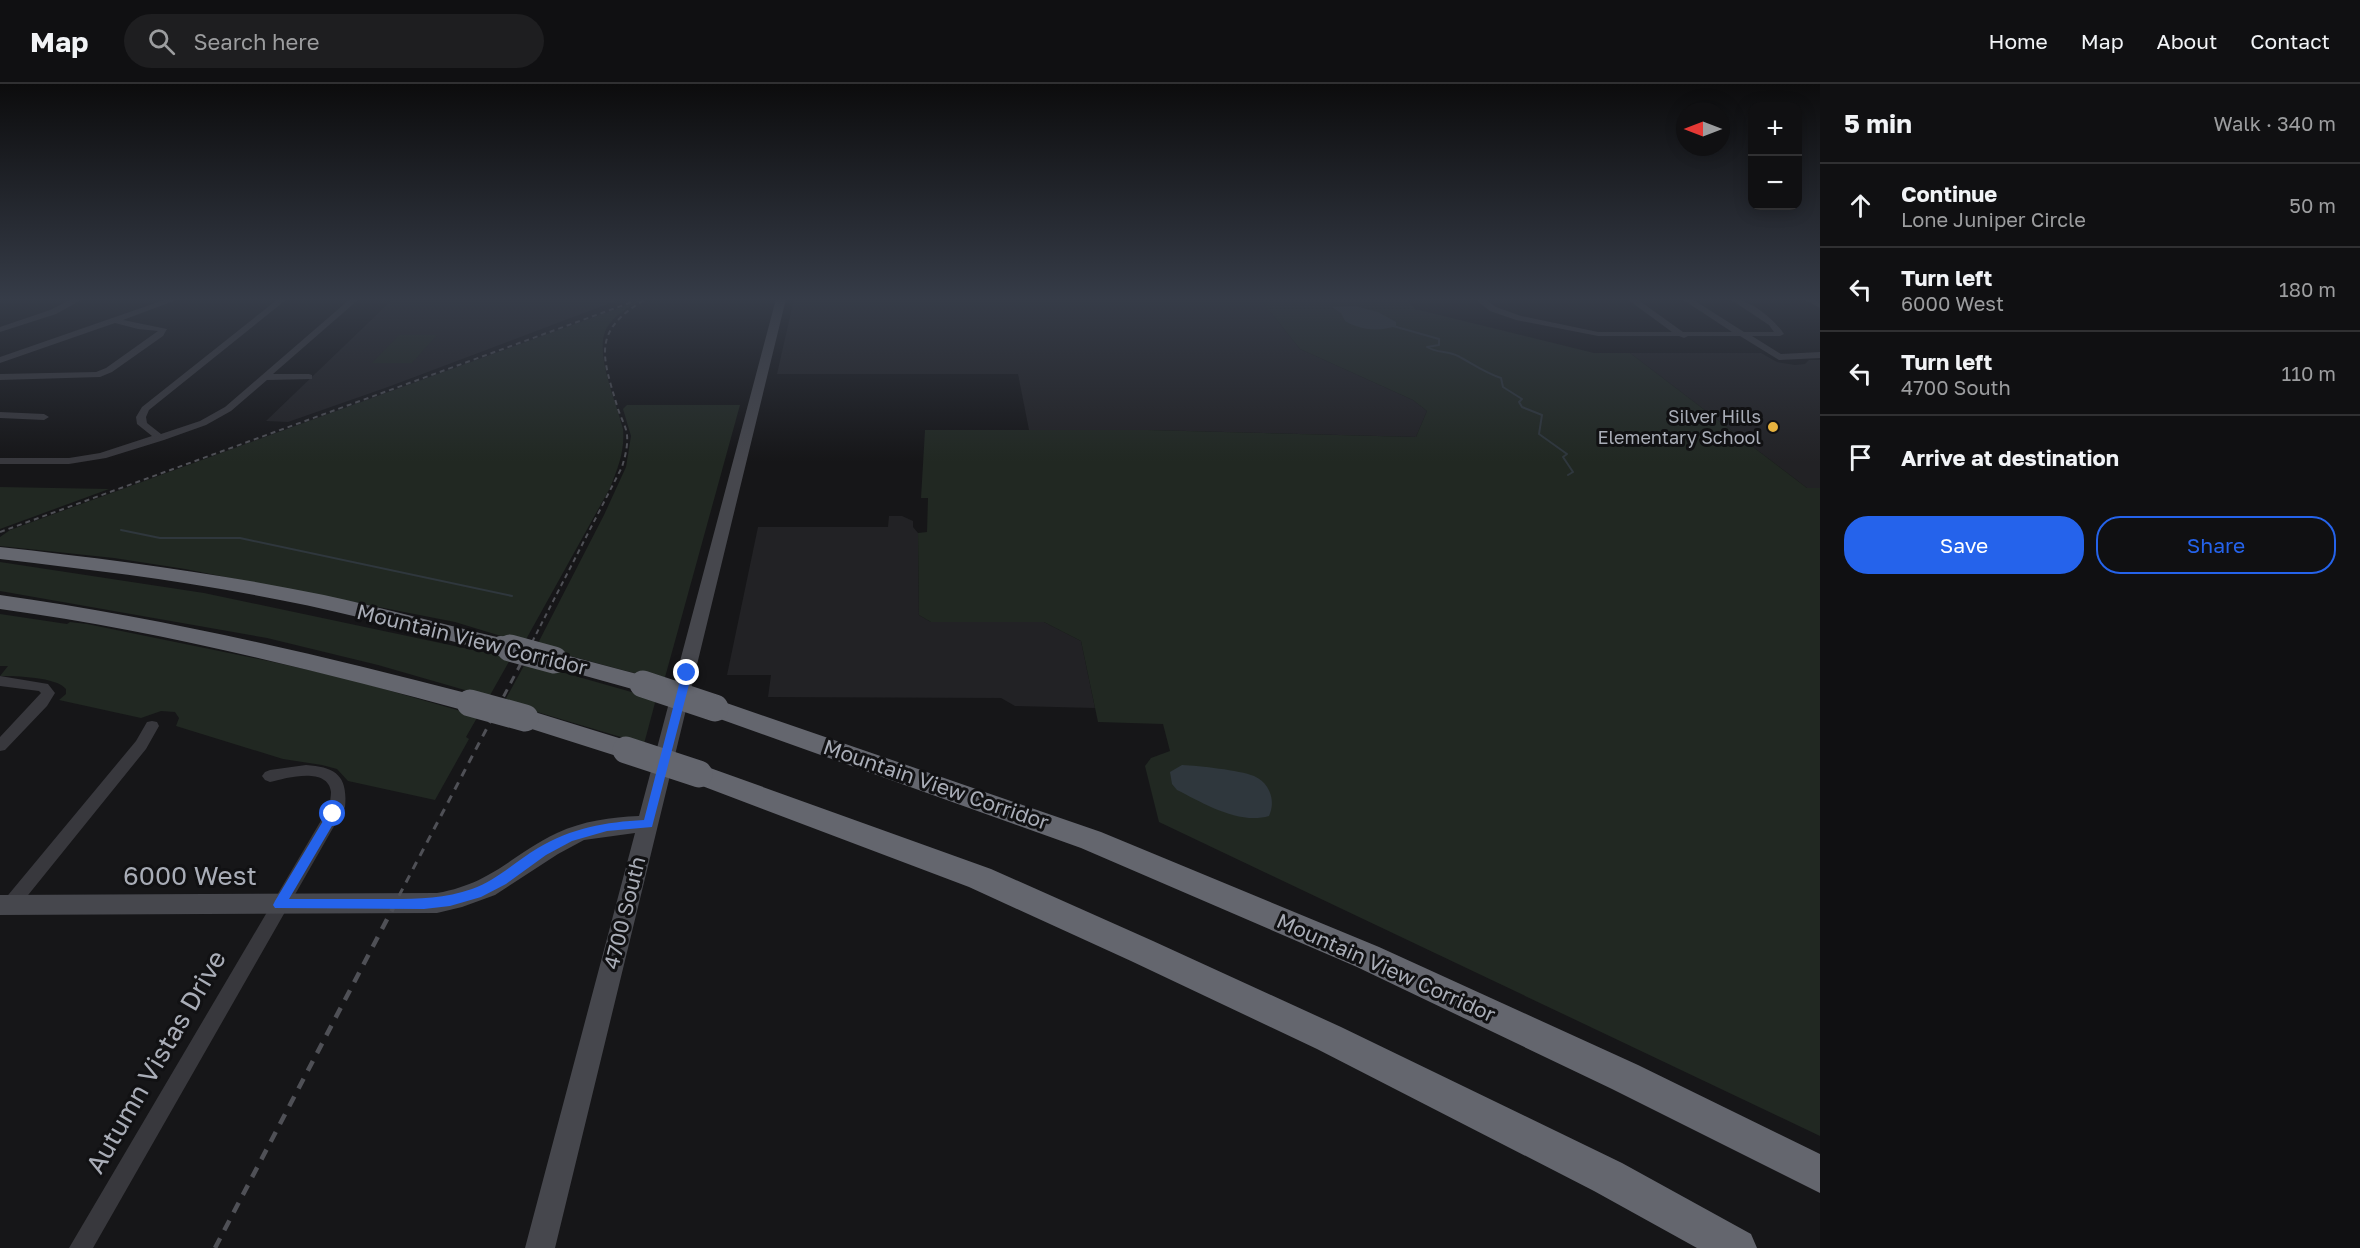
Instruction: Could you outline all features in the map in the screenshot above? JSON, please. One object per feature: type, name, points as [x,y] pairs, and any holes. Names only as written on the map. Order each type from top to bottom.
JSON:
[{"type":"highway","name":"Mountain View Corridor","points":[[0,553],[126,567],[367,612],[643,684],[715,708],[1091,840],[1368,957],[1625,1077],[1820,1174]]},
{"type":"highway","points":[[0,602],[171,631],[269,652],[323,664],[525,718],[699,774],[981,878],[1329,1038],[1597,1171],[1737,1248]]},
{"type":"street","points":[[0,360],[19,353]]},
{"type":"street","points":[[0,377],[97,375],[109,370],[133,353]]},
{"type":"street","points":[[160,438],[142,424],[141,417],[145,409],[215,353]]},
{"type":"street","points":[[0,461],[86,460],[160,438],[220,415],[292,353]]},
{"type":"street","name":"4700 South","points":[[540,1248],[768,353]]},
{"type":"street","points":[[1775,353],[1782,357],[1820,357]]},
{"type":"street","points":[[264,377],[309,377]]},
{"type":"street","points":[[0,416],[44,417]]},
{"type":"street","points":[[0,681],[43,687],[47,690],[47,695],[0,746]]},
{"type":"street","points":[[5,905],[141,745],[152,726]]},
{"type":"street","name":"Autumn Vistas Drive","points":[[80,1248],[333,814],[339,795],[333,780],[318,771],[298,769],[270,776]]},
{"type":"street","name":"6000 West","points":[[5,905],[417,904],[450,901],[476,893],[501,881],[568,837],[607,826],[648,824]]},
{"type":"shaded area","points":[[336,353],[477,353],[288,422],[266,421]]},
{"type":"shaded area","points":[[381,353],[421,353],[412,363],[372,363]]},
{"type":"shaded area","points":[[495,353],[603,353],[607,376],[623,429],[622,452],[610,488],[524,643],[455,622],[185,569],[114,558],[0,546],[0,537],[10,530]]},
{"type":"shaded area","points":[[782,353],[1310,353],[1413,400],[1427,411],[1416,437],[1148,430],[1029,430],[1018,374],[777,374]]},
{"type":"shaded area","points":[[1310,353],[1630,353],[1807,488],[1820,488],[1820,1136],[1159,822],[1145,766],[1151,758],[1170,751],[1163,724],[1098,722],[1081,641],[1044,622],[931,622],[919,615],[918,533],[927,532],[928,498],[921,498],[925,430],[1148,430],[1416,437],[1427,411],[1413,400]]},
{"type":"shaded area","name":"Silver Hills Elementary School","points":[[1630,353],[1762,353],[1777,362],[1795,365],[1805,364],[1809,360],[1820,360],[1820,488],[1807,488]]},
{"type":"shaded area","points":[[627,405],[740,405],[664,681],[536,647],[626,467],[631,436],[623,409]]},
{"type":"shaded area","points":[[0,487],[109,489],[0,529]]},
{"type":"shaded area","points":[[889,516],[902,516],[913,521],[913,527],[918,533],[919,615],[931,622],[1044,622],[1081,641],[1095,708],[1015,706],[1001,698],[768,697],[771,675],[727,675],[758,527],[888,527]]},
{"type":"shaded area","points":[[0,562],[204,593],[511,658],[489,697],[378,665],[267,638],[0,591]]},
{"type":"shaded area","points":[[0,614],[67,624],[70,622],[87,624],[273,662],[349,679],[478,716],[466,737],[469,739],[435,800],[348,781],[337,769],[283,759],[176,726],[179,718],[175,712],[161,711],[141,718],[59,700],[66,694],[66,689],[54,682],[35,678],[0,676],[8,666],[0,666]]},
{"type":"shaded area","points":[[526,662],[656,699],[644,744],[504,702]]},
{"type":"shaded area","points":[[1182,765],[1229,770],[1260,779],[1268,788],[1272,799],[1269,816],[1246,818],[1234,815],[1177,790],[1172,784],[1170,772]]},
{"type":"waterway","points":[[1451,353],[1501,378],[1503,387],[1522,399],[1519,402],[1522,407],[1542,415],[1539,434],[1567,454],[1563,457],[1573,472],[1568,475]]},
{"type":"waterway","points":[[121,530],[160,538],[240,538],[512,596]]},
{"type":"railway","points":[[0,532],[491,353]]},
{"type":"railway","points":[[528,650],[622,467],[627,447],[627,435],[608,374],[605,353]]},
{"type":"railway","points":[[392,909],[529,648]]},
{"type":"railway","points":[[215,1248],[393,908]]},
{"type":"place","name":"Silver Hills Elementary School","points":[[1773,427]]},
{"type":"route","points":[[333,814],[279,905],[424,904],[450,901],[476,893],[501,881],[554,844],[568,837],[607,826],[648,824],[687,673]]}]
